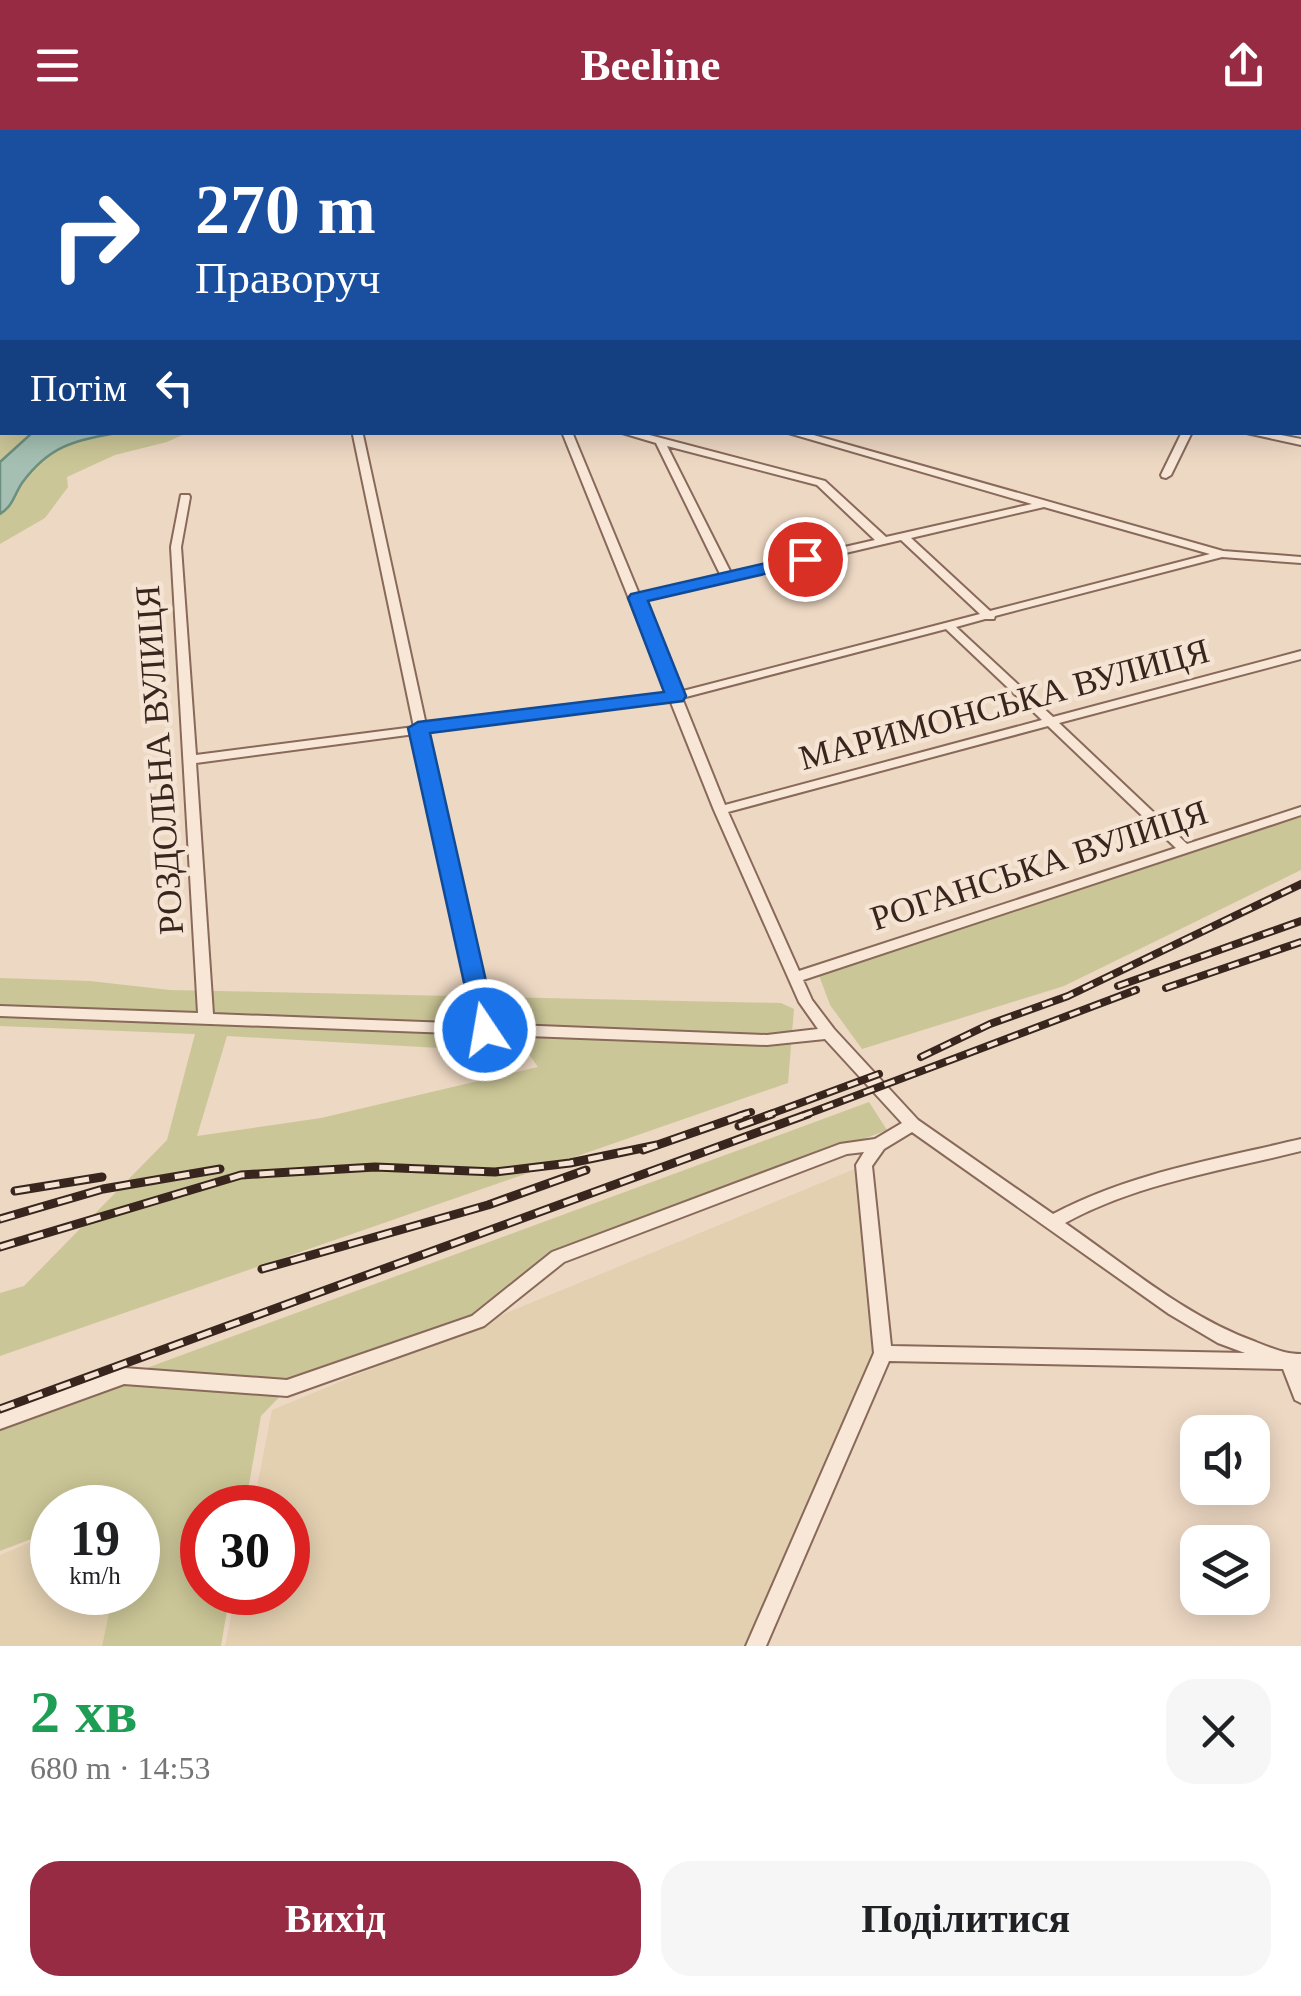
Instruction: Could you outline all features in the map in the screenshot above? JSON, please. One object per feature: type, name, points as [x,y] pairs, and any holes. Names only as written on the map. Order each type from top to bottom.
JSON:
[{"type":"street","points":[[358,435],[485,1030]]},
{"type":"street","points":[[568,435],[638,598],[721,810],[806,1002],[912,1124],[1051,1223],[1224,1338],[1295,1362]]},
{"type":"street","points":[[635,435],[820,483],[883,541]]},
{"type":"street","points":[[800,435],[1222,554],[1301,560]]},
{"type":"street","points":[[1166,476],[1186,435]]},
{"type":"street","points":[[1263,435],[1301,442]]},
{"type":"street","points":[[660,442],[728,577]]},
{"type":"street","name":"РОЗДОЛЬНА ВУЛИЦЯ","points":[[185,497],[176,547],[206,1020]]},
{"type":"street","points":[[638,598],[1041,504]]},
{"type":"street","points":[[903,536],[990,617]]},
{"type":"street","points":[[188,760],[676,696],[950,628],[1222,554]]},
{"type":"street","points":[[950,628],[1185,849]]},
{"type":"street","name":"МАРИМОНСЬКА ВУЛИЦЯ","points":[[721,810],[1301,654]]},
{"type":"street","name":"РОГАНСЬКА ВУЛИЦЯ","points":[[796,977],[1301,811]]},
{"type":"street","points":[[0,1011],[766,1040],[830,1032]]},
{"type":"street","points":[[756,1646],[883,1353],[864,1165],[878,1145],[912,1124]]},
{"type":"street","points":[[0,1420],[124,1376],[287,1388],[478,1322],[558,1257],[846,1148],[878,1145]]},
{"type":"street","points":[[1051,1223],[1088,1200],[1124,1187],[1301,1145]]},
{"type":"street","points":[[883,1353],[1295,1362]]},
{"type":"street","points":[[1295,1362],[1301,1396]]},
{"type":"shaded area","points":[[0,435],[31,435],[0,462]]},
{"type":"shaded area","points":[[30,435],[108,435],[52,453],[32,471],[0,514],[0,462]]},
{"type":"shaded area","points":[[108,435],[183,435],[115,455],[67,477],[68,487],[45,518],[0,544],[0,514],[22,483],[52,453]]},
{"type":"shaded area","points":[[1301,811],[1301,870],[1064,986],[862,1049],[830,1005],[817,970]]},
{"type":"shaded area","points":[[0,978],[90,981],[170,990],[781,1003],[794,1009],[788,1083],[0,1356],[0,1293],[24,1286],[167,1140],[195,1034],[0,1026]],"holes":[[[227,1036],[528,1053],[538,1067],[321,1118],[197,1136]]]},
{"type":"shaded area","points":[[869,1102],[887,1130],[558,1257],[478,1321],[287,1389],[261,1416],[249,1485],[180,1485],[180,1615],[226,1615],[221,1646],[102,1646],[108,1615],[160,1615],[160,1485],[30,1485],[30,1539],[0,1551],[0,1422]]},
{"type":"shaded area","points":[[864,1165],[883,1353],[756,1646],[225,1646],[231,1615],[310,1615],[310,1485],[257,1485],[272,1410]]},
{"type":"shaded area","points":[[30,1542],[30,1615],[108,1615],[102,1646],[0,1646],[0,1555]]},
{"type":"railway","points":[[921,1057],[990,1024],[1068,996],[1301,884]]},
{"type":"railway","points":[[1118,986],[1301,921]]},
{"type":"railway","points":[[1166,988],[1301,942]]},
{"type":"railway","points":[[802,1116],[1136,990]]},
{"type":"railway","points":[[765,1116],[879,1074]]},
{"type":"railway","points":[[739,1116],[751,1112]]},
{"type":"railway","points":[[643,1150],[746,1114]]},
{"type":"railway","points":[[739,1126],[772,1114]]},
{"type":"railway","points":[[0,1409],[808,1114]]},
{"type":"railway","points":[[0,1247],[241,1175],[375,1167],[495,1172],[570,1163],[657,1145]]},
{"type":"railway","points":[[0,1219],[103,1189],[220,1169]]},
{"type":"railway","points":[[262,1269],[488,1205],[586,1170]]},
{"type":"railway","points":[[15,1191],[102,1177]]},
{"type":"route","points":[[485,1030],[418,728],[676,696],[638,598],[805,559]]}]
